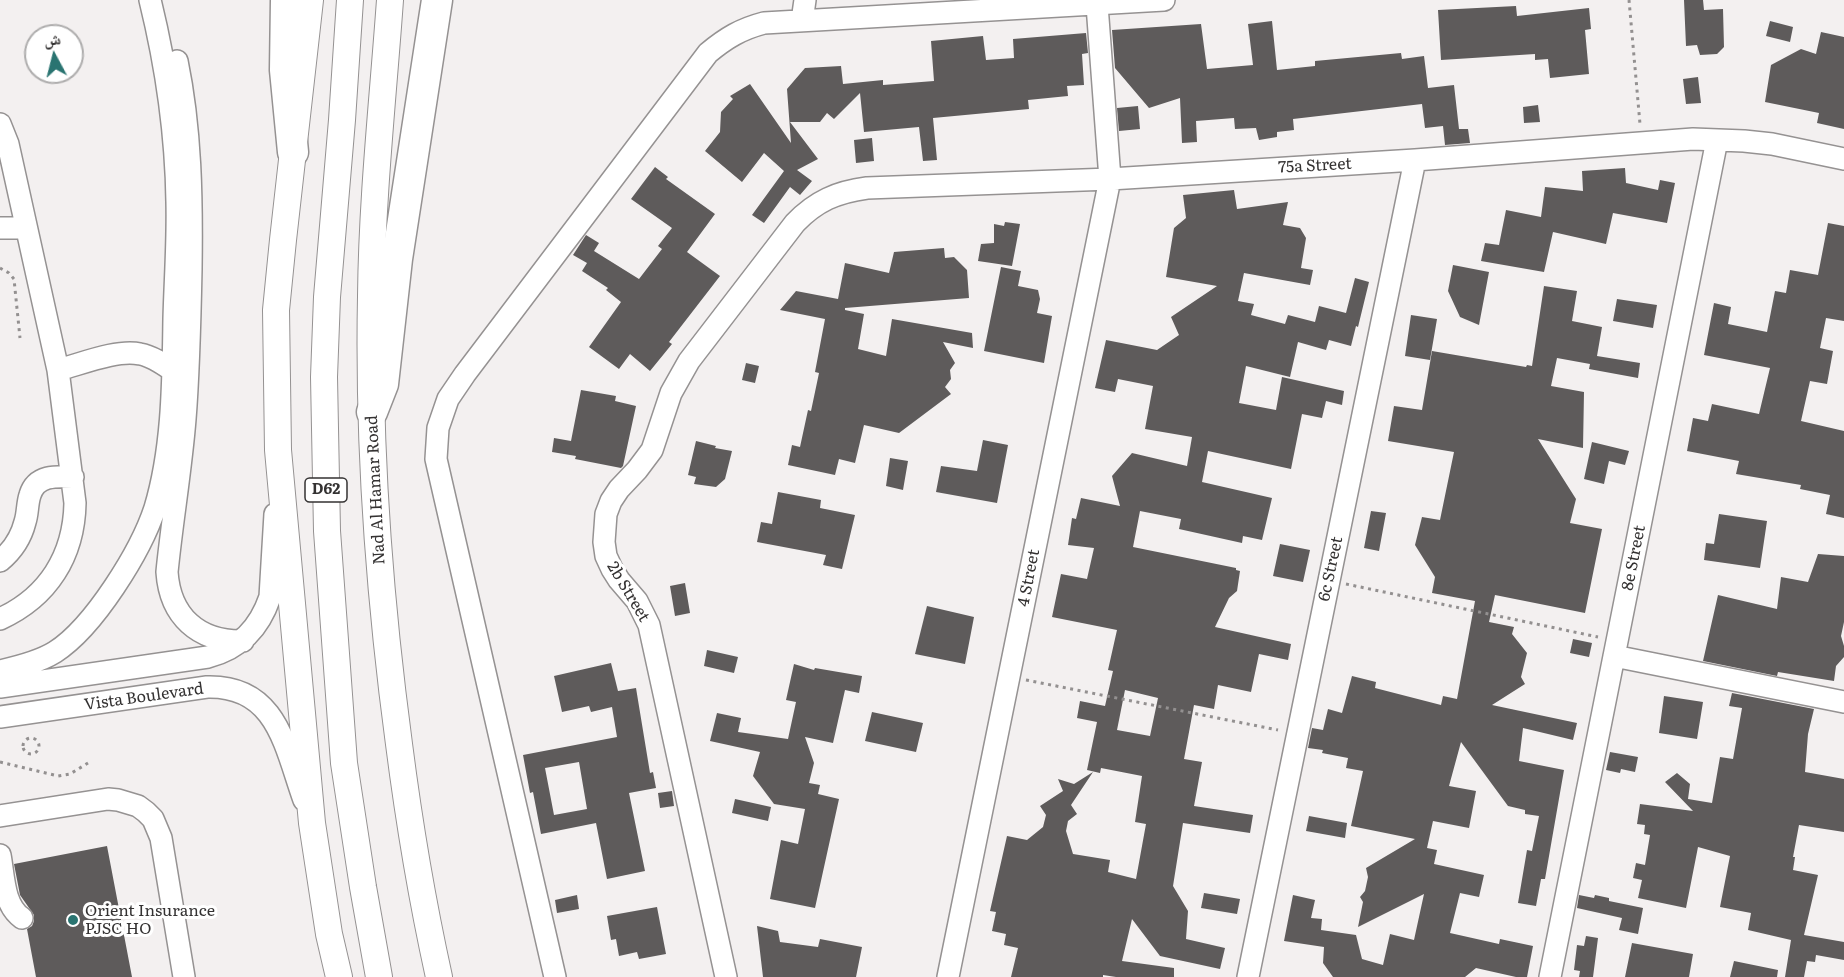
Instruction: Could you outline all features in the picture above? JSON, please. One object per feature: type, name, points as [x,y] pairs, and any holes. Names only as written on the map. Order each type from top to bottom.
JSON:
[{"type":"highway","points":[[286,0],[285,70],[293,152]]},
{"type":"highway","points":[[372,412],[383,384],[397,259],[437,0]]},
{"type":"main road","points":[[310,0],[276,310],[278,450],[312,824],[329,934],[339,977]]},
{"type":"main road","name":"D62","points":[[350,0],[344,102],[326,307],[324,377],[327,531],[344,763],[357,854],[379,977]]},
{"type":"main road","name":"Nad Al Hamar Road","points":[[390,0],[372,238],[370,330],[377,534],[387,655],[415,851],[439,977]]},
{"type":"street","points":[[0,671],[40,659],[55,652],[75,637],[94,614],[135,553],[145,533],[161,485],[169,435],[173,371],[177,201],[166,78],[150,0]]},
{"type":"street","points":[[164,0],[179,68],[184,104],[189,147],[192,221],[189,359],[179,480],[167,572],[168,585],[177,609],[194,628],[218,639],[243,641],[256,627],[266,610],[270,597],[278,450]]},
{"type":"street","points":[[802,21],[805,0]]},
{"type":"street","points":[[555,977],[436,459],[438,428],[448,399],[708,53],[724,39],[743,29],[764,23],[1164,0]]},
{"type":"street","name":"4 Street","points":[[948,977],[1110,179],[1097,5]]},
{"type":"street","points":[[0,124],[8,144],[58,370],[75,503],[75,524],[62,563],[36,596],[20,609],[0,619]]},
{"type":"street","name":"75a Street","points":[[795,224],[804,213],[827,198],[853,190],[1110,179],[1642,143],[1717,140],[1772,144],[1844,159]]},
{"type":"street","name":"8e Street","points":[[1550,977],[1717,140]]},
{"type":"street","name":"6c Street","points":[[1248,977],[1415,160]]},
{"type":"street","name":"2b Street","points":[[726,977],[649,626],[637,601],[612,569],[606,556],[604,528],[611,501],[619,489],[638,471],[651,450],[671,393],[689,361],[795,224]]},
{"type":"street","points":[[0,228],[26,228]]},
{"type":"street","points":[[58,370],[115,355],[132,353],[150,357],[173,371]]},
{"type":"street","points":[[0,561],[14,546],[25,525],[33,487],[50,476],[73,477]]},
{"type":"street","name":"Vista Boulevard","points":[[0,687],[208,657],[243,641]]},
{"type":"street","points":[[1616,648],[1844,702]]},
{"type":"street","points":[[43,712],[59,694],[60,677]]},
{"type":"street","name":"Vista Boulevard","points":[[0,717],[207,687],[220,686],[245,693],[264,707],[277,724],[312,824]]},
{"type":"street","points":[[0,816],[108,799],[128,802],[146,812],[153,819],[161,838],[182,975]]},
{"type":"street","points":[[0,855],[10,905],[22,918]]},
{"type":"path","points":[[1629,0],[1642,143]]},
{"type":"path","points":[[0,268],[14,279],[20,338]]},
{"type":"path","points":[[1329,580],[1616,648]]},
{"type":"path","points":[[1010,676],[1297,734]]},
{"type":"path","points":[[26,738],[37,739],[40,745],[38,751],[33,754],[22,749],[22,743],[26,738]]},
{"type":"path","points":[[0,762],[58,776],[70,774],[88,763]]},
{"type":"building","points":[[1684,0],[1703,0],[1704,10],[1723,9],[1724,47],[1717,54],[1700,55],[1697,45],[1686,46]]},
{"type":"building","points":[[1516,6],[1517,16],[1589,8],[1591,29],[1585,30],[1589,74],[1550,78],[1548,59],[1535,60],[1535,54],[1441,60],[1438,10]]},
{"type":"building","points":[[1272,21],[1277,70],[1315,66],[1315,61],[1401,53],[1402,59],[1424,56],[1428,88],[1454,85],[1459,129],[1468,129],[1470,143],[1445,145],[1443,126],[1425,128],[1422,104],[1293,119],[1294,130],[1277,132],[1277,137],[1259,140],[1256,128],[1235,129],[1234,118],[1196,121],[1197,142],[1182,143],[1180,98],[1149,108],[1115,68],[1112,30],[1201,24],[1207,69],[1253,65],[1248,24]]},
{"type":"building","points":[[1770,21],[1793,27],[1790,42],[1766,36]]},
{"type":"building","points":[[1821,32],[1844,37],[1844,129],[1817,123],[1819,113],[1765,102],[1771,65],[1801,49],[1816,54]]},
{"type":"building","points":[[1086,33],[1088,53],[1082,54],[1084,85],[1067,86],[1068,96],[1028,100],[1029,109],[933,118],[937,160],[923,161],[919,127],[864,132],[860,93],[834,119],[827,113],[820,122],[790,122],[818,159],[797,170],[812,181],[800,195],[790,187],[764,223],[752,215],[784,171],[764,153],[742,182],[705,151],[720,132],[721,112],[733,99],[730,96],[750,84],[791,143],[787,89],[805,68],[841,66],[843,84],[883,80],[883,85],[934,81],[931,41],[983,36],[986,60],[1014,58],[1013,39]]},
{"type":"building","points":[[1698,77],[1701,103],[1686,104],[1683,79]]},
{"type":"building","points":[[1538,105],[1540,122],[1524,123],[1523,107]]},
{"type":"building","points":[[1138,106],[1140,129],[1119,131],[1117,108]]},
{"type":"building","points":[[872,138],[874,161],[856,163],[854,140]]},
{"type":"building","points":[[655,167],[668,177],[666,179],[715,214],[687,252],[720,276],[669,342],[672,344],[650,371],[630,354],[619,369],[589,347],[621,302],[606,290],[608,288],[582,271],[587,263],[573,255],[586,235],[599,243],[594,251],[639,279],[662,249],[658,246],[672,228],[631,199]]},
{"type":"building","points":[[1625,168],[1626,183],[1658,190],[1660,180],[1675,183],[1667,223],[1613,213],[1606,244],[1553,232],[1544,272],[1481,261],[1485,243],[1499,245],[1506,210],[1541,217],[1545,187],[1583,191],[1582,171]]},
{"type":"building","points":[[1234,190],[1237,209],[1288,202],[1283,225],[1300,228],[1306,238],[1301,268],[1313,270],[1310,285],[1244,273],[1238,301],[1254,304],[1251,315],[1285,324],[1288,315],[1315,322],[1319,306],[1346,313],[1355,278],[1369,282],[1351,346],[1329,340],[1326,350],[1298,342],[1290,377],[1246,366],[1239,403],[1276,410],[1282,377],[1344,391],[1342,405],[1326,401],[1322,418],[1302,414],[1291,469],[1208,451],[1202,482],[1272,498],[1262,540],[1243,536],[1242,543],[1179,529],[1181,519],[1140,511],[1133,547],[1236,568],[1240,571],[1237,591],[1229,598],[1215,627],[1291,644],[1288,660],[1259,654],[1251,692],[1218,685],[1214,709],[1194,705],[1184,759],[1202,762],[1194,806],[1253,815],[1250,833],[1183,823],[1173,886],[1188,911],[1186,939],[1225,948],[1220,969],[1160,956],[1132,919],[1122,961],[1174,968],[1174,977],[1103,975],[1103,977],[1011,977],[1018,948],[1004,945],[1006,934],[992,931],[996,912],[990,911],[1007,836],[1027,840],[1043,827],[1046,815],[1040,806],[1063,791],[1058,779],[1074,784],[1093,772],[1071,805],[1077,814],[1068,821],[1066,831],[1073,854],[1110,860],[1108,872],[1136,879],[1146,824],[1135,822],[1142,776],[1101,768],[1100,773],[1087,770],[1097,722],[1077,718],[1080,701],[1105,706],[1113,671],[1108,670],[1117,630],[1052,617],[1061,574],[1087,579],[1094,548],[1068,545],[1072,518],[1076,519],[1081,498],[1120,506],[1112,476],[1132,453],[1187,466],[1192,437],[1145,429],[1153,386],[1118,379],[1115,392],[1095,388],[1106,340],[1157,350],[1179,335],[1171,317],[1217,286],[1166,277],[1174,228],[1186,218],[1183,195]],"holes":[[[1125,690],[1158,698],[1150,736],[1117,730]]]},
{"type":"building","points":[[1005,222],[1020,224],[1012,266],[978,261],[981,244],[994,243],[994,224],[1004,226]]},
{"type":"building","points":[[1828,223],[1844,226],[1844,321],[1826,318],[1820,348],[1833,351],[1827,384],[1810,381],[1801,421],[1844,431],[1844,518],[1826,514],[1830,495],[1800,489],[1801,485],[1736,474],[1739,461],[1687,451],[1693,418],[1708,421],[1712,404],[1759,414],[1770,368],[1704,355],[1714,303],[1731,307],[1728,324],[1767,332],[1775,291],[1786,293],[1790,270],[1818,275]]},
{"type":"building","points":[[944,248],[945,258],[954,257],[967,270],[969,298],[845,308],[845,310],[864,314],[858,349],[886,356],[892,319],[972,333],[973,348],[943,342],[955,363],[950,370],[951,379],[945,387],[951,394],[899,433],[864,425],[855,463],[839,459],[835,475],[788,465],[792,445],[800,447],[808,410],[811,411],[819,373],[815,372],[825,319],[780,310],[796,291],[838,299],[845,263],[889,273],[894,252]]},
{"type":"building","points":[[1453,265],[1489,272],[1479,325],[1460,317],[1448,291]]},
{"type":"building","points":[[1001,267],[1021,271],[1018,286],[1038,290],[1040,299],[1037,313],[1052,316],[1044,363],[984,351]]},
{"type":"building","points":[[1544,286],[1577,291],[1572,321],[1602,327],[1597,356],[1640,363],[1638,378],[1589,369],[1590,364],[1557,358],[1551,386],[1584,392],[1583,448],[1538,439],[1576,499],[1570,523],[1602,529],[1585,613],[1495,595],[1489,622],[1514,627],[1512,634],[1527,653],[1521,677],[1525,684],[1492,705],[1577,723],[1573,740],[1523,728],[1519,761],[1564,770],[1545,879],[1541,879],[1536,906],[1518,903],[1527,850],[1532,851],[1539,816],[1525,814],[1525,810],[1508,806],[1461,742],[1449,786],[1476,791],[1469,828],[1433,821],[1427,848],[1437,850],[1434,864],[1484,875],[1479,897],[1460,893],[1450,933],[1499,944],[1500,939],[1533,946],[1527,977],[1516,977],[1476,968],[1465,977],[1333,977],[1323,963],[1324,947],[1284,941],[1293,895],[1315,900],[1311,918],[1322,919],[1321,930],[1356,935],[1362,959],[1383,965],[1390,934],[1414,940],[1424,894],[1358,927],[1363,902],[1360,897],[1365,891],[1368,877],[1366,868],[1415,839],[1351,826],[1363,771],[1346,768],[1348,758],[1308,748],[1312,728],[1323,730],[1328,709],[1342,713],[1352,676],[1376,682],[1375,688],[1441,705],[1443,696],[1457,699],[1475,601],[1432,593],[1435,577],[1415,545],[1422,517],[1440,520],[1454,452],[1388,441],[1394,406],[1422,410],[1432,351],[1526,367],[1527,365],[1532,366]]},
{"type":"building","points":[[1617,299],[1657,305],[1653,328],[1613,321]]},
{"type":"building","points":[[1411,315],[1437,319],[1430,360],[1405,356]]},
{"type":"building","points":[[746,363],[759,366],[755,383],[742,380]]},
{"type":"building","points":[[581,390],[616,396],[615,401],[636,406],[621,468],[552,452],[554,438],[571,441]]},
{"type":"building","points":[[983,440],[1008,445],[997,503],[936,492],[941,466],[977,471]]},
{"type":"building","points":[[696,441],[732,451],[725,479],[716,487],[694,484],[696,477],[688,475]]},
{"type":"building","points":[[1592,442],[1629,451],[1625,465],[1609,461],[1604,484],[1584,479]]},
{"type":"building","points":[[890,458],[908,461],[903,490],[886,486]]},
{"type":"building","points":[[778,492],[821,500],[820,508],[855,515],[842,569],[823,565],[826,555],[757,542],[761,522],[772,524]]},
{"type":"building","points":[[1371,511],[1386,513],[1379,551],[1364,548]]},
{"type":"building","points":[[1719,514],[1767,521],[1760,568],[1704,560],[1706,543],[1714,544]]},
{"type":"building","points":[[1280,544],[1310,550],[1303,582],[1273,576]]},
{"type":"building","points":[[1818,554],[1844,556],[1844,622],[1841,636],[1844,657],[1836,666],[1834,681],[1778,672],[1777,676],[1703,661],[1718,595],[1777,609],[1781,577],[1808,582]]},
{"type":"building","points":[[685,583],[690,613],[675,616],[670,586]]},
{"type":"building","points":[[927,606],[974,617],[965,664],[915,654]]},
{"type":"building","points":[[1573,639],[1592,643],[1589,657],[1570,653]]},
{"type":"building","points":[[707,650],[738,657],[734,673],[704,666]]},
{"type":"building","points":[[611,663],[618,691],[636,688],[650,773],[653,772],[656,788],[629,793],[645,871],[607,879],[596,823],[541,834],[523,755],[617,737],[612,707],[591,712],[589,706],[562,712],[554,676]],"holes":[[[579,762],[587,809],[554,815],[545,768]]]},
{"type":"building","points":[[794,664],[814,670],[815,668],[862,676],[859,693],[845,690],[833,743],[805,737],[814,763],[809,783],[820,785],[818,794],[839,799],[815,908],[770,899],[781,840],[798,844],[805,809],[774,804],[753,776],[760,752],[710,741],[717,713],[741,718],[738,732],[788,739],[796,702],[786,700]]},
{"type":"building","points":[[1732,693],[1814,709],[1808,734],[1805,772],[1844,779],[1844,832],[1799,825],[1793,870],[1818,875],[1804,935],[1844,942],[1844,960],[1816,955],[1815,962],[1807,961],[1804,977],[1785,977],[1791,940],[1748,930],[1751,913],[1720,907],[1730,856],[1698,847],[1686,908],[1638,898],[1642,880],[1633,878],[1636,863],[1645,865],[1650,835],[1644,834],[1645,825],[1637,824],[1640,804],[1693,811],[1665,782],[1677,773],[1690,784],[1688,799],[1712,803],[1720,757],[1733,759],[1742,708],[1729,706]]},
{"type":"building","points":[[1664,696],[1703,702],[1697,739],[1659,733]]},
{"type":"building","points":[[872,712],[923,723],[916,752],[865,741]]},
{"type":"building","points":[[1610,752],[1638,757],[1635,772],[1621,769],[1620,773],[1606,770]]},
{"type":"building","points":[[672,791],[674,806],[660,808],[658,793]]},
{"type":"building","points":[[735,799],[771,807],[768,821],[732,813]]},
{"type":"building","points":[[1309,816],[1347,823],[1345,838],[1306,831]]},
{"type":"building","name":"Orient Insurance PJSC HO","points":[[107,846],[132,977],[36,977],[27,929],[32,926],[34,915],[20,895],[14,864]]},
{"type":"building","points":[[1204,893],[1240,899],[1237,914],[1201,908]]},
{"type":"building","points":[[577,895],[579,909],[557,913],[555,900]]},
{"type":"building","points":[[1579,895],[1594,898],[1595,895],[1609,898],[1609,901],[1643,908],[1638,934],[1619,930],[1622,918],[1577,908]]},
{"type":"building","points":[[657,907],[666,954],[639,959],[637,952],[619,956],[616,939],[611,940],[607,916]]},
{"type":"building","points":[[757,926],[778,931],[780,942],[818,947],[820,939],[862,947],[856,977],[763,977]]},
{"type":"building","points":[[1586,936],[1598,938],[1593,977],[1579,977],[1580,971],[1574,970],[1577,945],[1584,946]]},
{"type":"building","points":[[1632,943],[1693,954],[1689,977],[1625,977]]},
{"type":"building","points":[[1734,961],[1778,970],[1777,977],[1730,977]]},
{"type":"place","name":"Orient Insurance PJSC HO","points":[[73,920]]}]
